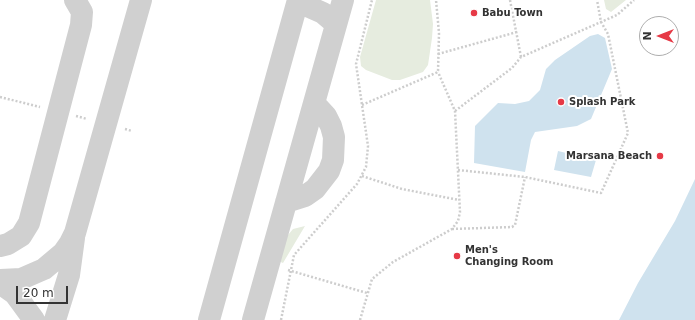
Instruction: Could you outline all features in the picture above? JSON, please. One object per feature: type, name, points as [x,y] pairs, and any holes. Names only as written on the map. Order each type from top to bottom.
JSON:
[{"type":"street","points":[[0,246],[14,241],[26,230],[29,223],[81,25],[82,12],[75,0]]},
{"type":"street","points":[[128,0],[134,26]]},
{"type":"street","points":[[55,320],[70,275],[75,233],[142,0]]},
{"type":"street","points":[[253,320],[343,0]]},
{"type":"street","points":[[209,320],[298,1],[323,13],[336,24]]},
{"type":"street","points":[[286,202],[301,198],[315,189],[329,171],[333,160],[334,137],[331,126],[326,116],[314,103]]},
{"type":"street","points":[[0,281],[21,279],[44,269],[63,253],[75,233]]},
{"type":"street","points":[[0,281],[19,299],[34,320]]},
{"type":"path","points":[[360,320],[372,279],[393,262],[452,228],[458,221],[459,200],[455,111],[438,72],[436,0]]},
{"type":"path","points":[[510,0],[522,57]]},
{"type":"path","points":[[458,170],[525,177],[601,193],[628,133],[608,34],[601,22],[597,0]]},
{"type":"path","points":[[455,111],[512,68],[522,57],[616,15],[634,0]]},
{"type":"path","points":[[438,54],[516,32]]},
{"type":"path","points":[[362,104],[438,72]]},
{"type":"path","points":[[362,176],[402,189],[459,200]]},
{"type":"path","points":[[452,228],[512,227],[515,225],[525,177]]},
{"type":"path","points":[[269,264],[367,294]]},
{"type":"shaded area","points":[[376,0],[430,0],[433,24],[432,38],[428,65],[423,72],[400,80],[392,80],[366,70],[361,66],[360,57]]},
{"type":"shaded area","points":[[604,0],[626,0],[611,12],[606,9]]},
{"type":"shaded area","points":[[305,226],[283,263],[276,260],[288,235],[293,229]]},
{"type":"water","name":"Splash Park","points":[[598,34],[605,38],[612,69],[591,119],[577,126],[535,132],[531,140],[525,172],[474,163],[475,126],[498,103],[515,104],[529,101],[540,90],[546,69],[555,60],[590,36]]},
{"type":"water","points":[[558,151],[596,160],[591,177],[554,170]]},
{"type":"water","points":[[695,179],[695,320],[619,320],[638,283],[675,221]]},
{"type":"place","name":"Babu Town","points":[[474,13]]},
{"type":"place","name":"Splash Park","points":[[561,102]]},
{"type":"place","name":"Marsana Beach","points":[[660,156]]},
{"type":"place","name":"Men's Changing Room","points":[[457,256]]}]
